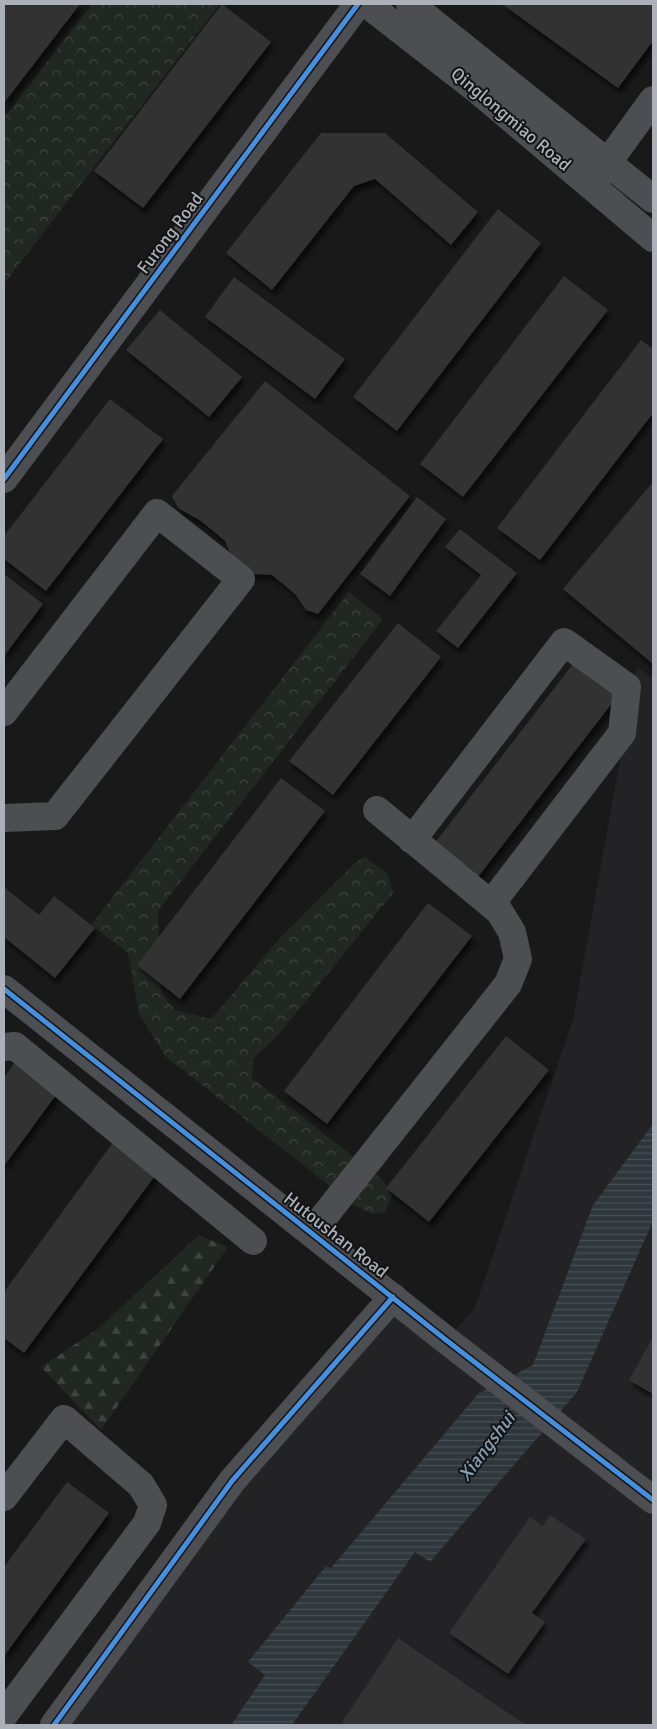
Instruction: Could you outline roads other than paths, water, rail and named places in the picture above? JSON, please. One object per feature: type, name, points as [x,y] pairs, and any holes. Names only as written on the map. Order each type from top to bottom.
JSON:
[{"type":"street","name":"Furong Road","points":[[4,479],[358,4]]},
{"type":"street","name":"Qinglongmiao Road","points":[[367,4],[480,92],[653,238]]},
{"type":"street","name":"Qinglongmiao Road","points":[[410,4],[653,200]]},
{"type":"street","points":[[591,186],[653,100]]},
{"type":"street","points":[[4,712],[157,514],[241,579],[55,816],[4,818]]},
{"type":"street","points":[[412,840],[564,642],[627,687],[622,733],[491,904]]},
{"type":"street","points":[[311,1233],[508,984],[518,959],[512,932],[499,911],[377,810]]},
{"type":"street","name":"Hutoushan Road","points":[[4,989],[446,1340],[653,1500]]},
{"type":"street","points":[[4,1047],[15,1046],[253,1241]]},
{"type":"street","points":[[54,1725],[232,1481],[393,1297]]},
{"type":"street","points":[[4,1496],[64,1419],[141,1485],[154,1505],[147,1523],[4,1715]]},
{"type":"water","name":"Xiangshui","points":[[653,1124],[653,1221],[577,1392],[430,1562],[415,1552],[292,1725],[231,1725],[265,1675],[248,1662],[326,1566],[331,1568],[478,1394],[533,1365],[593,1205]]}]
